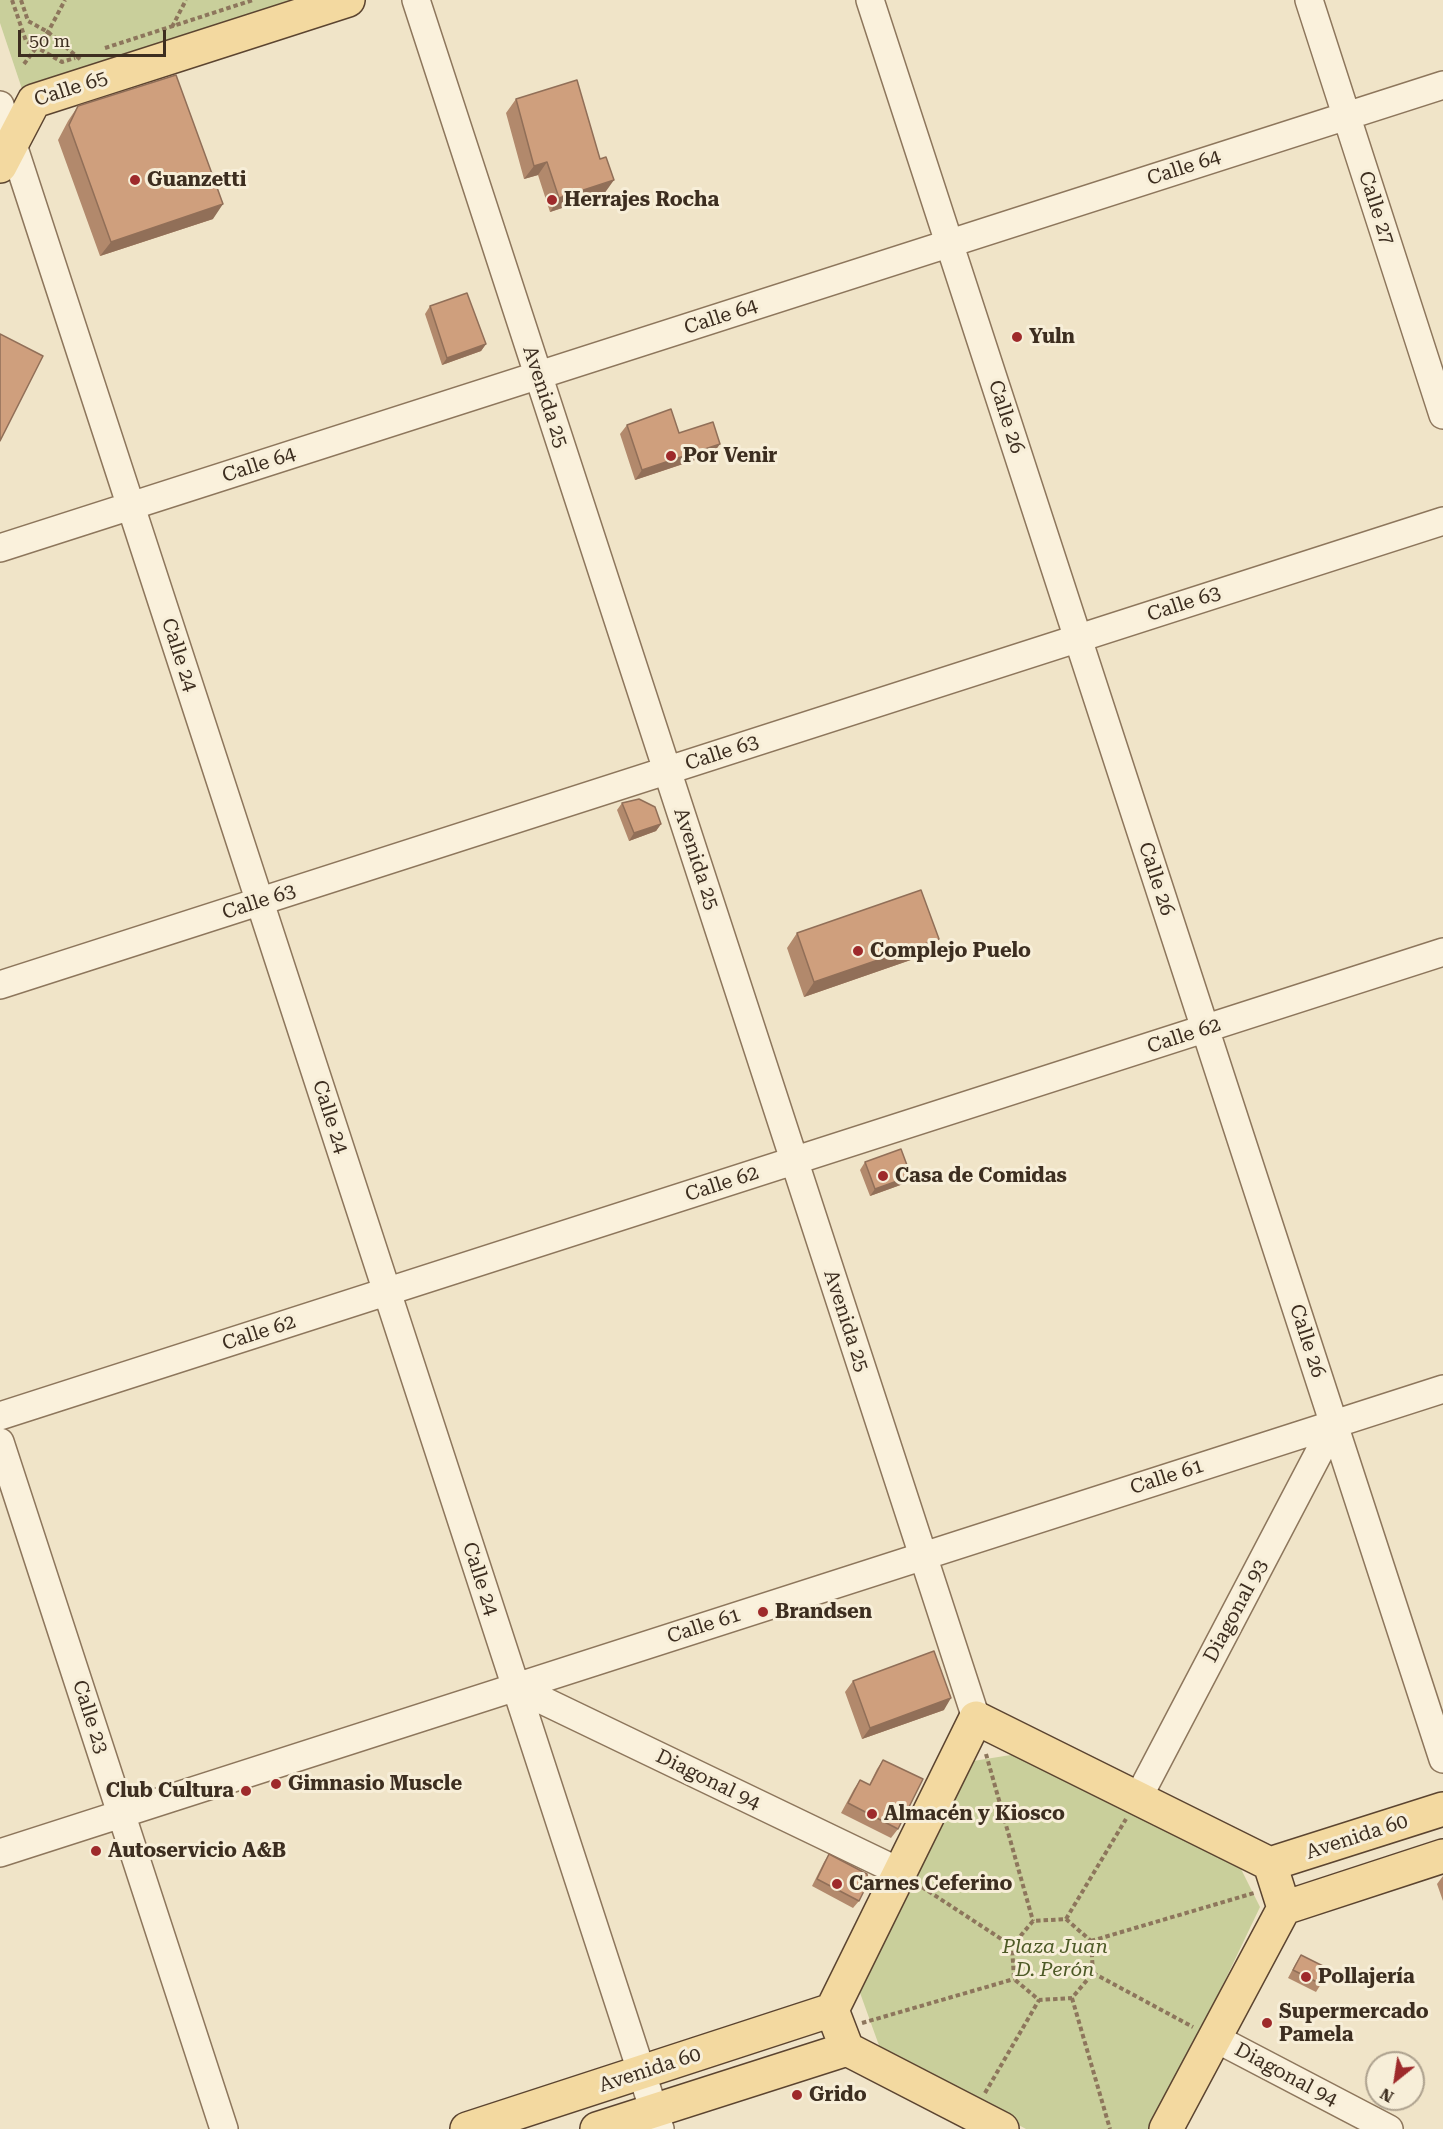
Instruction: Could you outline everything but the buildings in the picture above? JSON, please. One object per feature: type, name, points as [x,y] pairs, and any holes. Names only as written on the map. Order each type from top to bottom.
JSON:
[{"type":"main road","name":"Calle 65","points":[[34,101],[348,0]]},
{"type":"main road","points":[[6,154],[34,101]]},
{"type":"main road","points":[[1002,2129],[970,2121],[840,2029],[900,1872],[976,1718],[1138,1798],[1277,1886],[1443,1856]]},
{"type":"main road","name":"Avenida 60","points":[[1277,1886],[1443,1809]]},
{"type":"main road","points":[[1166,2129],[1215,2038],[1277,1886]]},
{"type":"main road","name":"Avenida 60","points":[[467,2129],[642,2073],[840,2029]]},
{"type":"main road","name":"Avenida 60","points":[[597,2129],[657,2120],[840,2029]]},
{"type":"street","name":"Avenida 25","points":[[416,0],[976,1718]]},
{"type":"street","name":"Calle 26","points":[[870,0],[1443,1758]]},
{"type":"street","name":"Calle 27","points":[[1309,0],[1443,415]]},
{"type":"street","name":"Calle 64","points":[[0,548],[1443,85]]},
{"type":"street","name":"Calle 65","points":[[1,109],[34,101]]},
{"type":"street","name":"Calle 24","points":[[1,109],[6,154],[130,506],[657,2120]]},
{"type":"street","name":"Calle 63","points":[[0,985],[1443,521]]},
{"type":"street","name":"Calle 62","points":[[0,1416],[1443,952]]},
{"type":"street","name":"Calle 61","points":[[0,1852],[1443,1389]]},
{"type":"street","name":"Diagonal 93","points":[[1138,1798],[1334,1424]]},
{"type":"street","name":"Calle 23","points":[[0,1442],[224,2129]]},
{"type":"street","name":"Diagonal 94","points":[[515,1687],[900,1872]]},
{"type":"street","name":"Diagonal 94","points":[[1215,2038],[1389,2129]]},
{"type":"path","points":[[12,0],[26,41],[62,62],[88,54]]},
{"type":"path","points":[[21,0],[28,21]]},
{"type":"path","points":[[24,64],[48,32],[65,0]]},
{"type":"path","points":[[168,34],[186,0]]},
{"type":"path","points":[[98,51],[253,0]]},
{"type":"path","points":[[976,1718],[1033,1921]]},
{"type":"path","points":[[1066,1919],[1138,1798]]},
{"type":"path","points":[[900,1872],[1012,1946]]},
{"type":"path","points":[[1091,1941],[1277,1886]]},
{"type":"path","points":[[1066,1919],[1091,1941],[1093,1974],[1071,1998],[1039,2000],[1014,1979],[1012,1946],[1033,1921],[1066,1919]]},
{"type":"path","points":[[1093,1974],[1215,2038]]},
{"type":"path","points":[[840,2029],[1014,1979]]},
{"type":"path","points":[[1071,1998],[1110,2129]]},
{"type":"path","points":[[970,2121],[1039,2000]]},
{"type":"green space","points":[[0,0],[301,0],[22,89],[0,23]]},
{"type":"green space","name":"Plaza Juan D. Perón","points":[[1017,1754],[1237,1861],[1260,1907],[1154,2129],[1026,2129],[881,2051],[859,1990],[967,1762]]},
{"type":"place","name":"Guanzetti","points":[[135,180]]},
{"type":"place","name":"Herrajes Rocha","points":[[552,200]]},
{"type":"place","name":"Yuln","points":[[1017,337]]},
{"type":"place","name":"Por Venir","points":[[671,456]]},
{"type":"place","name":"Complejo Puelo","points":[[858,951]]},
{"type":"place","name":"Casa de Comidas","points":[[883,1176]]},
{"type":"place","name":"Brandsen","points":[[763,1612]]},
{"type":"place","name":"Gimnasio Muscle","points":[[276,1784]]},
{"type":"place","name":"Club Cultura","points":[[246,1791]]},
{"type":"place","name":"Almacén y Kiosco","points":[[872,1814]]},
{"type":"place","name":"Autoservicio A&B","points":[[96,1851]]},
{"type":"place","name":"Carnes Ceferino","points":[[837,1884]]},
{"type":"place","name":"Pollajería","points":[[1306,1977]]},
{"type":"place","name":"Supermercado Pamela","points":[[1267,2023]]},
{"type":"place","name":"Grido","points":[[797,2095]]}]
